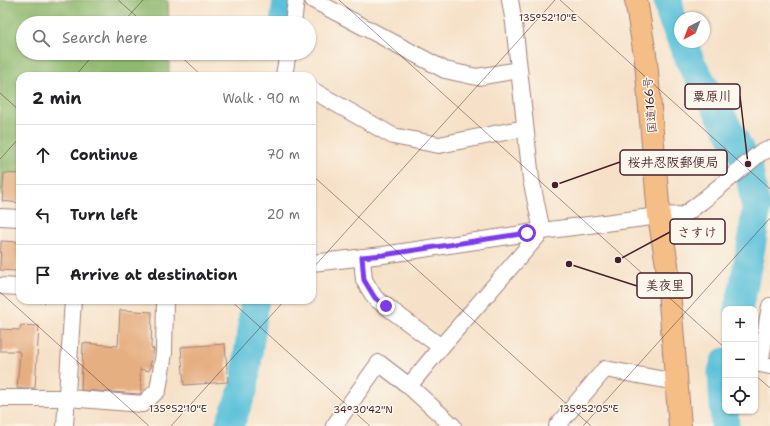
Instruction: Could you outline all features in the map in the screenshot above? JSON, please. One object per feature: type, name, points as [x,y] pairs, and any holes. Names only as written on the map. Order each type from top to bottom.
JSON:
[{"type":"highway","name":"国道166号","points":[[636,0],[646,61],[660,216],[667,265],[680,426]]},
{"type":"street","points":[[294,16],[296,0]]},
{"type":"street","points":[[313,0],[445,70],[477,77],[519,70]]},
{"type":"street","points":[[507,2],[514,22],[525,128],[532,179],[542,231]]},
{"type":"street","points":[[286,72],[287,60]]},
{"type":"street","points":[[316,92],[393,136],[440,145],[525,128]]},
{"type":"street","points":[[316,263],[391,254],[542,231],[660,216],[684,215],[765,151]]},
{"type":"street","points":[[0,217],[16,218]]},
{"type":"street","points":[[409,386],[542,231]]},
{"type":"street","points":[[362,257],[364,280],[375,298],[441,347]]},
{"type":"street","points":[[0,286],[16,287]]},
{"type":"street","points":[[66,426],[72,304]]},
{"type":"street","points":[[0,398],[67,398],[143,404],[158,390],[164,353],[165,304]]},
{"type":"street","points":[[770,306],[760,364],[770,366]]},
{"type":"street","points":[[334,426],[379,363],[409,386],[453,426]]},
{"type":"street","points":[[557,426],[605,368],[676,382]]},
{"type":"green space","points":[[0,0],[167,0],[169,16],[16,16],[16,60],[169,60],[169,72],[16,72],[16,197],[0,195]]},
{"type":"building","points":[[4,173],[16,174],[16,203],[2,201]]},
{"type":"building","points":[[1,241],[16,242],[16,271],[0,270]]},
{"type":"building","points":[[120,310],[152,312],[151,348],[154,349],[149,371],[140,369],[141,393],[81,390],[83,343],[118,346]]},
{"type":"building","points":[[21,325],[39,326],[35,388],[17,388],[19,351],[0,351],[0,329],[20,330]]},
{"type":"building","points":[[225,344],[228,382],[184,385],[181,347]]},
{"type":"waterway","points":[[285,16],[287,0]]},
{"type":"waterway","points":[[668,0],[674,23]]},
{"type":"waterway","points":[[685,48],[692,65],[748,164],[756,209],[752,241],[739,306]]},
{"type":"waterway","points":[[229,426],[244,388],[254,304]]},
{"type":"waterway","points":[[722,378],[725,426]]},
{"type":"place","name":"粟原川","points":[[748,164]]},
{"type":"place","name":"桜井忍阪郵便局","points":[[555,185]]},
{"type":"place","name":"さすけ","points":[[618,260]]},
{"type":"place","name":"美夜里","points":[[569,264]]},
{"type":"route","points":[[386,306],[375,298],[364,280],[362,257],[527,233]]}]
